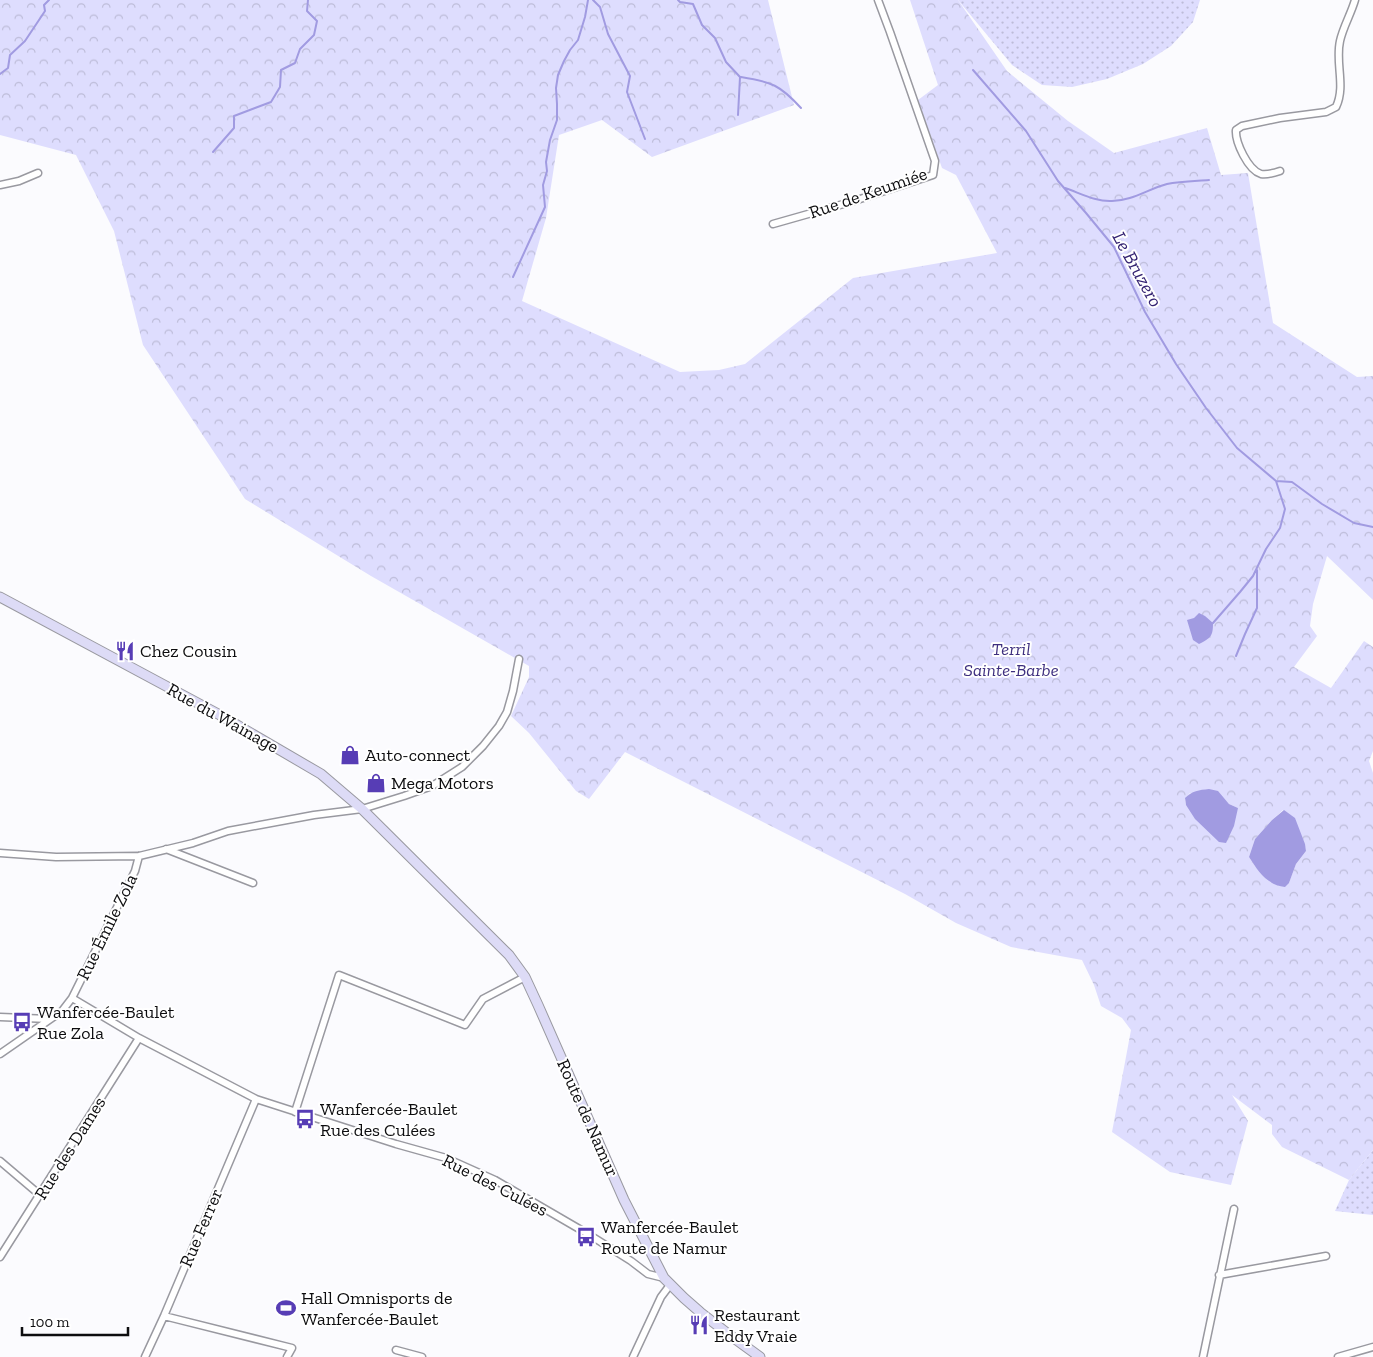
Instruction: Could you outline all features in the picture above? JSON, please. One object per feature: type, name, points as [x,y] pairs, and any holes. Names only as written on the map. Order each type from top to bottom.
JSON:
[{"type":"main road","name":"Rue du Wainage","points":[[0,598],[220,715],[321,774],[362,809],[425,870]]},
{"type":"main road","name":"Route de Namur","points":[[425,870],[509,955],[525,977],[624,1200],[667,1282],[726,1334],[760,1357]]},
{"type":"street","name":"Rue de Keumiée","points":[[773,224],[854,201],[933,174],[935,160],[878,0]]},
{"type":"street","points":[[1280,171],[1263,175],[1255,172],[1248,164],[1237,139],[1236,130],[1242,126],[1280,118],[1326,112],[1336,107],[1341,91],[1340,42],[1355,0]]},
{"type":"street","points":[[0,185],[19,181],[38,173]]},
{"type":"street","points":[[0,853],[56,857],[139,856],[228,831],[314,815],[362,809],[432,786],[462,767],[483,746],[499,726],[507,712],[514,691],[519,659]]},
{"type":"street","points":[[166,849],[253,883]]},
{"type":"street","name":"Rue Émile Zola","points":[[0,1054],[62,1011],[72,998],[135,871],[139,856]]},
{"type":"street","points":[[295,1112],[339,975],[465,1024],[483,999],[525,977]]},
{"type":"street","name":"Rue des Culées","points":[[72,998],[139,1038],[256,1099],[446,1158],[495,1180],[588,1234],[648,1274],[667,1282]]},
{"type":"street","points":[[0,1017],[49,1019]]},
{"type":"street","name":"Rue des Dames","points":[[0,1256],[139,1038]]},
{"type":"street","name":"Rue Ferrer","points":[[145,1357],[256,1099]]},
{"type":"street","points":[[0,1161],[40,1195]]},
{"type":"street","points":[[1203,1357],[1234,1209]]},
{"type":"street","points":[[1220,1274],[1326,1256]]},
{"type":"street","points":[[633,1357],[667,1282]]},
{"type":"street","points":[[164,1316],[292,1348],[287,1357]]},
{"type":"street","points":[[1338,1357],[1373,1348]]},
{"type":"street","points":[[396,1350],[422,1357]]},
{"type":"green space","name":"Terril Sainte-Barbe","points":[[0,0],[768,0],[794,105],[652,157],[602,120],[559,135],[546,218],[522,301],[680,372],[719,370],[745,364],[853,278],[997,253],[956,175],[942,168],[918,100],[938,85],[910,0],[958,0],[1007,71],[1068,121],[1114,153],[1207,128],[1221,175],[1248,173],[1273,323],[1357,377],[1373,376],[1373,600],[1327,556],[1313,604],[1310,626],[1317,636],[1294,667],[1331,688],[1364,641],[1373,647],[1373,751],[1369,761],[1373,773],[1373,1150],[1349,1180],[1282,1147],[1272,1134],[1272,1125],[1232,1095],[1248,1121],[1231,1185],[1170,1172],[1112,1132],[1131,1030],[1122,1018],[1101,1006],[1094,985],[1082,960],[1011,947],[956,923],[905,894],[625,752],[589,799],[576,791],[529,733],[511,716],[529,677],[529,666],[371,576],[245,499],[143,345],[114,231],[76,155],[0,135]],"holes":[[[1190,793],[1221,796],[1229,804],[1238,808],[1186,805],[1185,799]],[[1283,810],[1300,834],[1306,851],[1296,864],[1289,883],[1255,866],[1249,857],[1255,839]]]},
{"type":"green space","points":[[958,0],[1200,0],[1193,22],[1171,46],[1143,64],[1107,79],[1072,87],[1042,85],[1012,65]]},
{"type":"green space","points":[[1373,1150],[1373,1215],[1335,1211],[1349,1180]]},
{"type":"shaded area","points":[[1199,613],[1213,623],[1210,636],[1199,644],[1193,640],[1187,620],[1194,618]]},
{"type":"shaded area","points":[[1209,789],[1218,791],[1229,804],[1238,808],[1234,826],[1226,843],[1219,842],[1195,819],[1186,805],[1185,798],[1190,794],[1199,790]]},
{"type":"shaded area","points":[[1284,810],[1295,818],[1306,851],[1296,864],[1289,883],[1285,887],[1268,880],[1249,857],[1255,839]]},
{"type":"waterway","points":[[0,74],[8,68],[10,55],[25,41],[45,11],[44,5],[49,0]]},
{"type":"waterway","points":[[213,152],[234,128],[234,116],[271,102],[280,87],[281,70],[295,63],[300,49],[314,35],[317,21],[307,11],[308,0]]},
{"type":"waterway","points":[[513,277],[545,207],[543,185],[547,171],[546,162],[550,140],[557,120],[556,88],[558,75],[570,50],[578,40],[588,0]]},
{"type":"waterway","points":[[593,0],[600,7],[608,34],[630,76],[627,92],[645,139]]},
{"type":"waterway","points":[[678,0],[693,4],[702,25],[715,38],[726,62],[740,77],[738,115]]},
{"type":"waterway","name":"Le Bruzero","points":[[973,70],[1026,131],[1058,181],[1114,247],[1145,312],[1176,364],[1206,408],[1237,448],[1276,481]]},
{"type":"waterway","points":[[741,77],[768,83],[781,89],[801,108]]},
{"type":"waterway","points":[[1065,188],[1094,199],[1112,201],[1133,197],[1167,184],[1209,180]]},
{"type":"waterway","points":[[1276,481],[1292,482],[1322,504],[1354,523],[1373,527]]},
{"type":"waterway","points":[[1213,623],[1253,576],[1266,549],[1280,528],[1285,509],[1276,481]]},
{"type":"waterway","points":[[1236,656],[1257,608],[1257,570]]},
{"type":"place","name":"Chez Cousin","points":[[125,651]]},
{"type":"place","name":"Auto-connect","points":[[350,755]]},
{"type":"place","name":"Mega Motors","points":[[376,783]]},
{"type":"place","name":"Wanfercée-Baulet Rue Zola","points":[[22,1022]]},
{"type":"place","name":"Wanfercée-Baulet Rue des Culées","points":[[305,1119]]},
{"type":"place","name":"Wanfercée-Baulet Route de Namur","points":[[586,1237]]},
{"type":"place","name":"Hall Omnisports de Wanfercée-Baulet","points":[[286,1308]]},
{"type":"place","name":"Restaurant Eddy Vraie","points":[[699,1325]]}]
